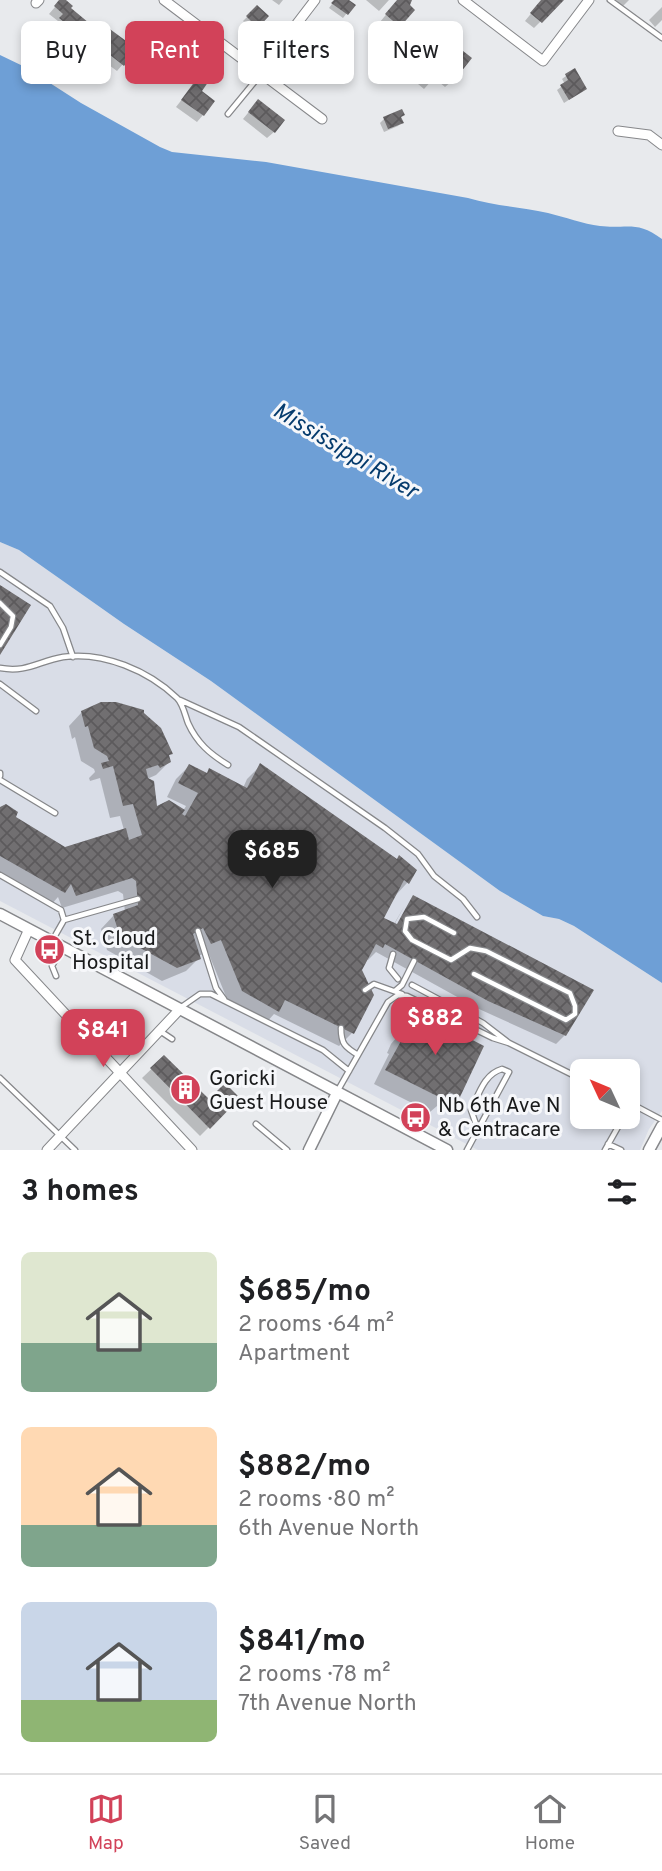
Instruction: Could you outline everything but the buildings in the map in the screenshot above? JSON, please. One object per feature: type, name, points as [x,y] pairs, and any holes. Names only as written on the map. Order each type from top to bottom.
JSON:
[{"type":"street","points":[[164,0],[238,56]]},
{"type":"street","points":[[299,21],[315,0]]},
{"type":"street","points":[[463,0],[543,61],[589,0]]},
{"type":"street","points":[[276,84],[322,119]]},
{"type":"street","points":[[618,131],[649,135],[662,145]]},
{"type":"street","points":[[0,914],[447,1150]]},
{"type":"street","points":[[29,929],[15,961],[192,1150]]},
{"type":"street","points":[[47,1150],[180,1009]]},
{"type":"street","points":[[309,1150],[337,1093]]},
{"type":"street","points":[[649,1150],[662,1126]]},
{"type":"lane","points":[[610,0],[662,38]]},
{"type":"lane","points":[[228,114],[252,84]]},
{"type":"lane","points":[[0,572],[50,606],[63,628],[73,657]]},
{"type":"lane","points":[[0,603],[13,616],[11,627],[0,645]]},
{"type":"lane","points":[[0,668],[15,671],[62,657],[73,657],[105,660],[142,673],[180,700],[239,727],[385,828],[418,854],[435,876],[463,899],[477,918]]},
{"type":"lane","points":[[0,684],[36,711]]},
{"type":"lane","points":[[180,700],[200,744],[228,765]]},
{"type":"lane","points":[[0,776],[55,813]]},
{"type":"lane","points":[[0,874],[61,909],[64,920],[52,967],[56,975]]},
{"type":"lane","points":[[64,920],[138,899]]},
{"type":"lane","points":[[454,933],[424,916],[407,919],[405,932],[412,940],[452,960],[470,948],[486,951],[570,993],[575,1014],[566,1020],[474,974]]},
{"type":"lane","points":[[198,931],[216,988],[224,1000]]},
{"type":"lane","points":[[393,954],[389,968],[398,979]]},
{"type":"lane","points":[[395,991],[402,985],[414,961]]},
{"type":"lane","points":[[365,990],[374,984],[395,991],[493,1038],[509,1042]]},
{"type":"lane","points":[[412,985],[483,1023],[509,1042],[570,1073]]},
{"type":"lane","points":[[180,1009],[200,994],[211,994],[323,1050],[349,1071]]},
{"type":"lane","points":[[337,1093],[388,1002],[398,995],[407,996]]},
{"type":"lane","points":[[341,1028],[341,1040],[345,1047],[358,1055]]},
{"type":"lane","points":[[160,1030],[172,1039]]},
{"type":"lane","points":[[467,1150],[478,1130],[509,1072],[502,1069],[492,1072],[485,1080],[471,1110],[478,1130]]},
{"type":"lane","points":[[0,1078],[75,1150]]},
{"type":"lane","points":[[640,1108],[662,1120]]},
{"type":"lane","points":[[256,1124],[287,1150]]},
{"type":"lane","points":[[605,1150],[617,1129]]},
{"type":"lane","points":[[608,1143],[621,1150]]},
{"type":"shaded area","points":[[0,542],[19,550],[211,681],[500,891],[543,916],[574,926],[662,983],[662,1111],[649,1129],[640,1150],[478,1150],[0,901]]},
{"type":"water","name":"Mississippi River","points":[[0,55],[21,65],[21,84],[51,84],[172,152],[266,162],[538,211],[594,225],[639,227],[653,233],[662,239],[662,983],[574,926],[543,916],[500,891],[211,681],[19,550],[0,542]]},
{"type":"place","name":"St. Cloud Hospital","points":[[49,950]]},
{"type":"place","name":"Goricki Guest House","points":[[186,1090]]},
{"type":"place","name":"Nb 6th Ave N & Centracare","points":[[415,1117]]}]
